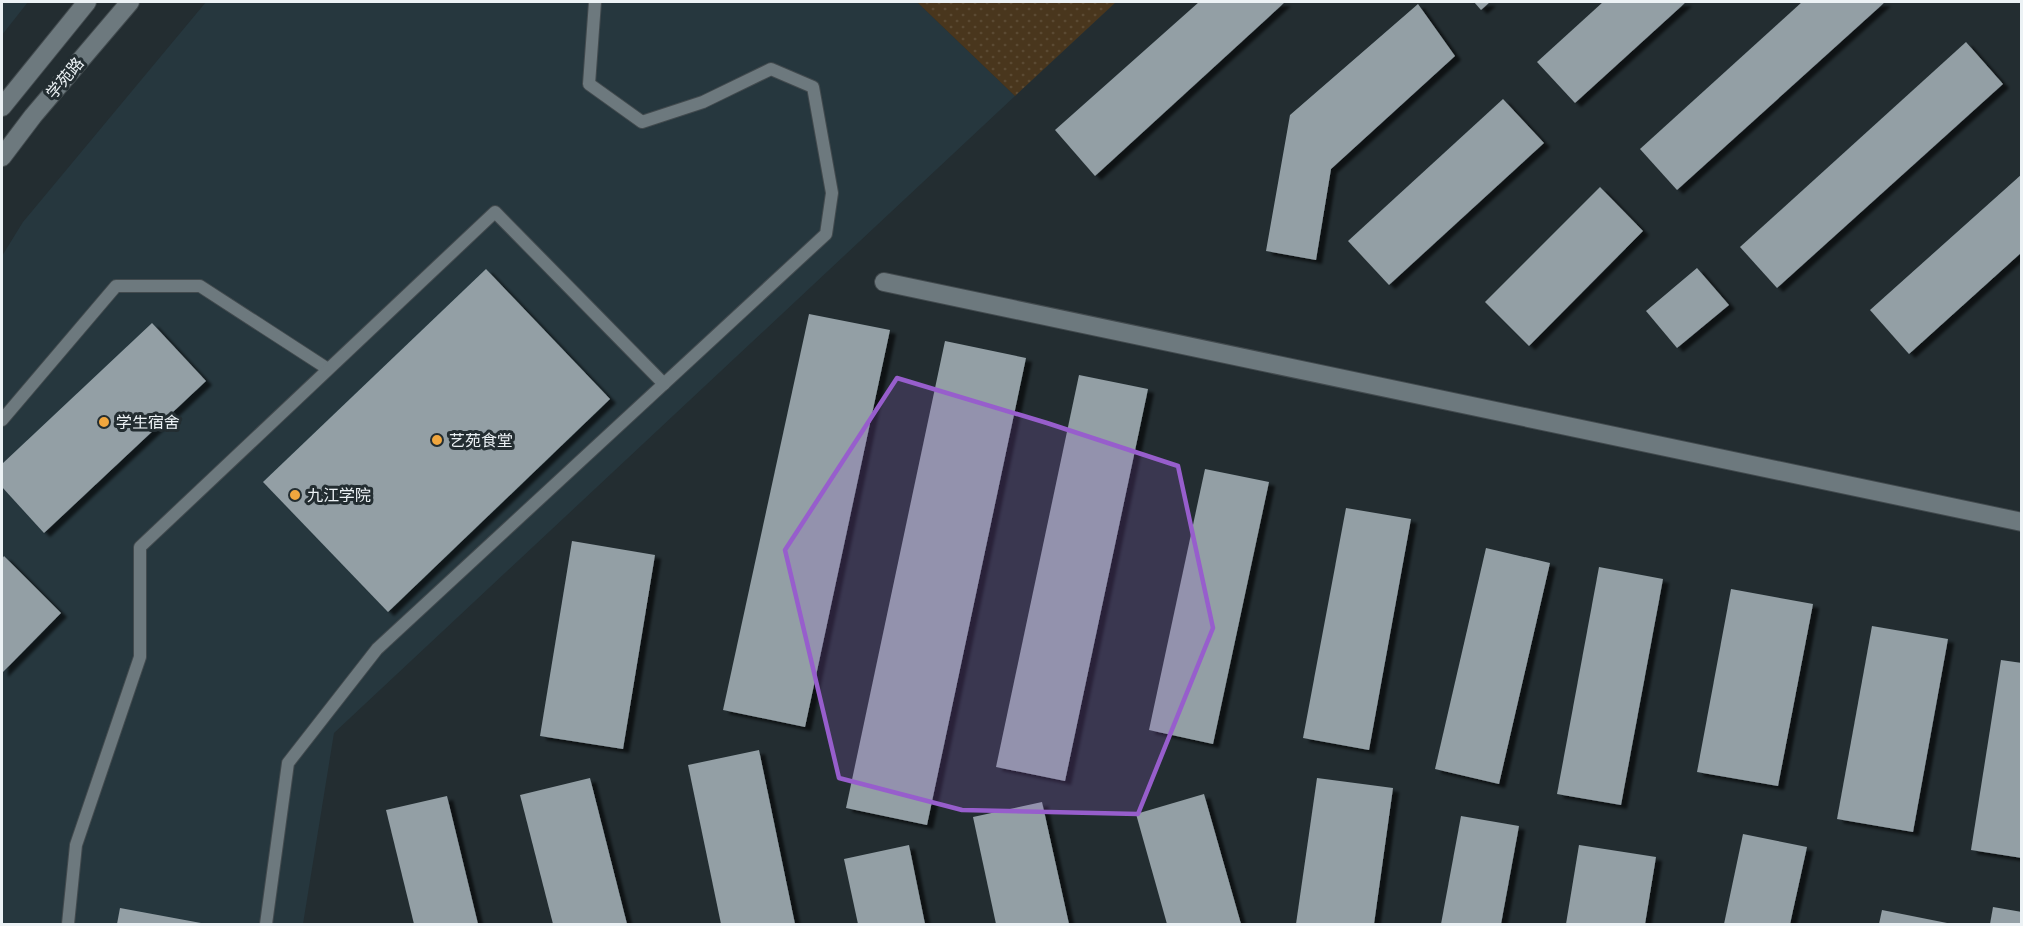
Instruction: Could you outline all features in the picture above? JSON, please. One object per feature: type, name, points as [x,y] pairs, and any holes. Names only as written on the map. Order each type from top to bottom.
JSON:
[{"type":"street","name":"学苑路","points":[[2,107],[87,2]]},
{"type":"street","name":"学苑路","points":[[2,157],[33,116],[130,2]]},
{"type":"street","points":[[884,282],[2022,522]]},
{"type":"lane","points":[[266,924],[288,763],[377,649],[826,234],[832,193],[813,87],[771,69],[703,102],[642,122],[588,84],[596,2]]},
{"type":"lane","points":[[68,924],[76,845],[140,657],[140,547],[495,212],[664,384]]},
{"type":"lane","points":[[2,420],[116,286],[200,286],[328,369]]},
{"type":"highlighted area","points":[[897,378],[1047,423],[1178,466],[1213,628],[1138,814],[962,810],[839,778],[785,550]]},
{"type":"shaded area","points":[[2,2],[28,2],[2,35]]},
{"type":"shaded area","name":"九江学院","points":[[206,2],[917,2],[1015,96],[334,733],[303,924],[2,924],[2,256],[23,222]]},
{"type":"shaded area","points":[[917,2],[1116,2],[1015,96]]},
{"type":"building","points":[[1199,2],[1285,2],[1095,176],[1055,130]]},
{"type":"building","points":[[1474,2],[1490,2],[1481,10]]},
{"type":"building","points":[[1603,2],[1686,2],[1575,103],[1537,62]]},
{"type":"building","points":[[1802,2],[1885,2],[1677,190],[1640,149]]},
{"type":"building","points":[[1418,4],[1455,56],[1331,169],[1316,260],[1266,251],[1290,115]]},
{"type":"building","points":[[1966,42],[2003,84],[1777,288],[1740,247]]},
{"type":"building","points":[[1503,99],[1544,143],[1389,285],[1348,241]]},
{"type":"building","points":[[2022,174],[2022,252],[1909,354],[1870,310]]},
{"type":"building","points":[[1600,187],[1643,231],[1529,346],[1485,302]]},
{"type":"building","points":[[1697,268],[1729,305],[1677,348],[1646,311]]},
{"type":"building","name":"艺苑食堂","points":[[486,269],[610,399],[388,612],[263,482]]},
{"type":"building","points":[[809,314],[890,330],[805,727],[723,710]]},
{"type":"building","name":"学生宿舍","points":[[152,323],[206,381],[44,533],[2,487],[2,464]]},
{"type":"building","points":[[945,341],[1026,358],[927,825],[846,808]]},
{"type":"building","points":[[1079,375],[1148,389],[1065,781],[996,767]]},
{"type":"building","points":[[1205,469],[1269,482],[1213,744],[1149,730]]},
{"type":"building","points":[[1346,508],[1411,519],[1369,750],[1303,738]]},
{"type":"building","points":[[572,541],[655,555],[623,749],[540,736]]},
{"type":"building","points":[[1486,548],[1550,563],[1499,784],[1435,769]]},
{"type":"building","points":[[4,556],[61,613],[2,673],[2,559]]},
{"type":"building","points":[[1599,567],[1663,579],[1621,805],[1557,794]]},
{"type":"building","points":[[1731,589],[1813,604],[1778,786],[1697,772]]},
{"type":"building","points":[[1872,626],[1948,639],[1913,832],[1837,819]]},
{"type":"building","points":[[2001,660],[2022,663],[2022,858],[1971,850]]},
{"type":"building","points":[[759,750],[795,924],[721,924],[688,765]]},
{"type":"building","points":[[590,778],[627,924],[553,924],[520,795]]},
{"type":"building","points":[[1317,778],[1393,788],[1374,924],[1296,924]]},
{"type":"building","points":[[1204,794],[1241,924],[1167,924],[1136,814]]},
{"type":"building","points":[[447,796],[478,924],[414,924],[386,810]]},
{"type":"building","points":[[1042,802],[1069,924],[996,924],[973,817]]},
{"type":"building","points":[[1461,816],[1519,826],[1501,924],[1441,924]]},
{"type":"building","points":[[1743,834],[1807,847],[1790,924],[1724,924]]},
{"type":"building","points":[[909,845],[925,924],[858,924],[844,859]]},
{"type":"building","points":[[1579,845],[1656,857],[1645,924],[1566,924]]},
{"type":"building","points":[[1993,907],[2022,912],[2022,924],[1990,924]]},
{"type":"building","points":[[120,908],[201,923],[117,924]]},
{"type":"building","points":[[1882,910],[1947,923],[1947,924],[1879,924]]},
{"type":"place","name":"学生宿舍","points":[[104,422]]},
{"type":"place","name":"艺苑食堂","points":[[437,440]]},
{"type":"place","name":"九江学院","points":[[295,495]]}]
